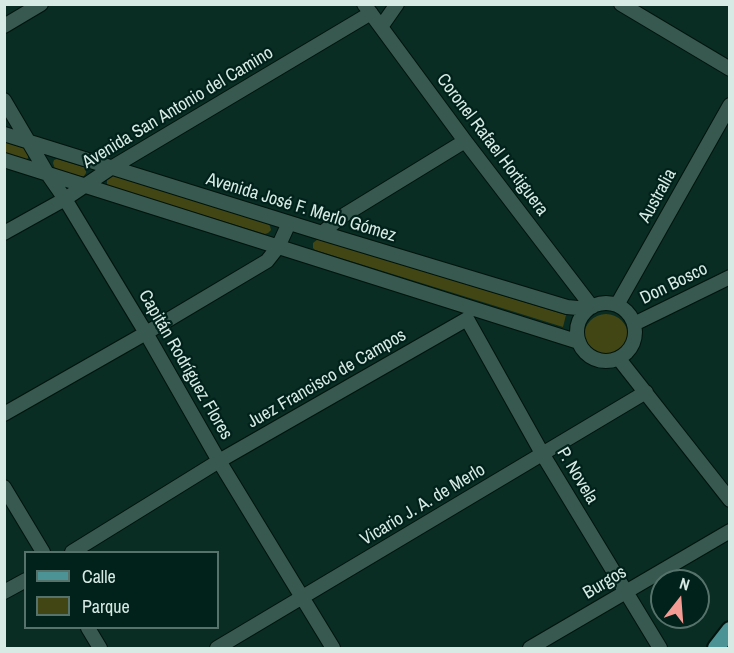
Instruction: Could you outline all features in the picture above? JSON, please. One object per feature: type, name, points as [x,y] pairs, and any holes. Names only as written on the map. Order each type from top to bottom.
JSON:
[{"type":"main road","points":[[716,648],[729,630]]},
{"type":"street","points":[[4,26],[41,4]]},
{"type":"street","points":[[381,27],[398,4]]},
{"type":"street","points":[[621,4],[729,69]]},
{"type":"street","name":"Coronel Rafael Hortiguera","points":[[367,9],[590,308]]},
{"type":"street","name":"Avenida San Antonio del Camino","points":[[4,233],[66,199],[111,168],[367,9]]},
{"type":"street","name":"Capitán Rodríguez Flores","points":[[4,100],[47,173],[66,199],[219,461],[333,648]]},
{"type":"street","name":"Australia","points":[[617,305],[729,105]]},
{"type":"street","name":"Avenida José F. Merlo Gómez","points":[[4,134],[567,307],[590,308]]},
{"type":"street","points":[[322,233],[340,217],[465,141]]},
{"type":"street","points":[[4,160],[278,247],[468,313],[579,342]]},
{"type":"street","points":[[4,414],[267,261],[278,247],[289,223]]},
{"type":"street","name":"Don Bosco","points":[[634,324],[729,277]]},
{"type":"street","points":[[609,303],[617,305],[628,314],[634,324],[632,346],[628,352],[611,361],[595,359],[582,349],[577,333],[578,324],[590,308],[609,303]]},
{"type":"street","name":"P. Novela","points":[[468,313],[543,454],[660,648]]},
{"type":"street","name":"Juez Francisco de Campos","points":[[74,551],[219,461],[468,313]]},
{"type":"street","points":[[619,358],[729,500]]},
{"type":"street","name":"Vicario J. A. de Merlo","points":[[218,648],[646,392]]},
{"type":"street","points":[[4,488],[43,551]]},
{"type":"street","name":"Burgos","points":[[530,648],[729,531]]},
{"type":"street","points":[[4,592],[24,581]]},
{"type":"street","points":[[89,629],[100,648]]},
{"type":"green space","points":[[4,142],[26,149],[29,155],[27,160],[23,161],[5,155]]},
{"type":"green space","points":[[57,159],[84,167],[86,173],[80,177],[55,169],[53,163]]},
{"type":"green space","points":[[113,175],[268,223],[271,230],[265,234],[109,186],[107,180]]},
{"type":"green space","points":[[318,239],[566,315],[563,327],[315,250],[313,243]]},
{"type":"green space","points":[[606,314],[621,321],[628,336],[621,351],[606,358],[591,351],[584,336],[591,321]]}]
